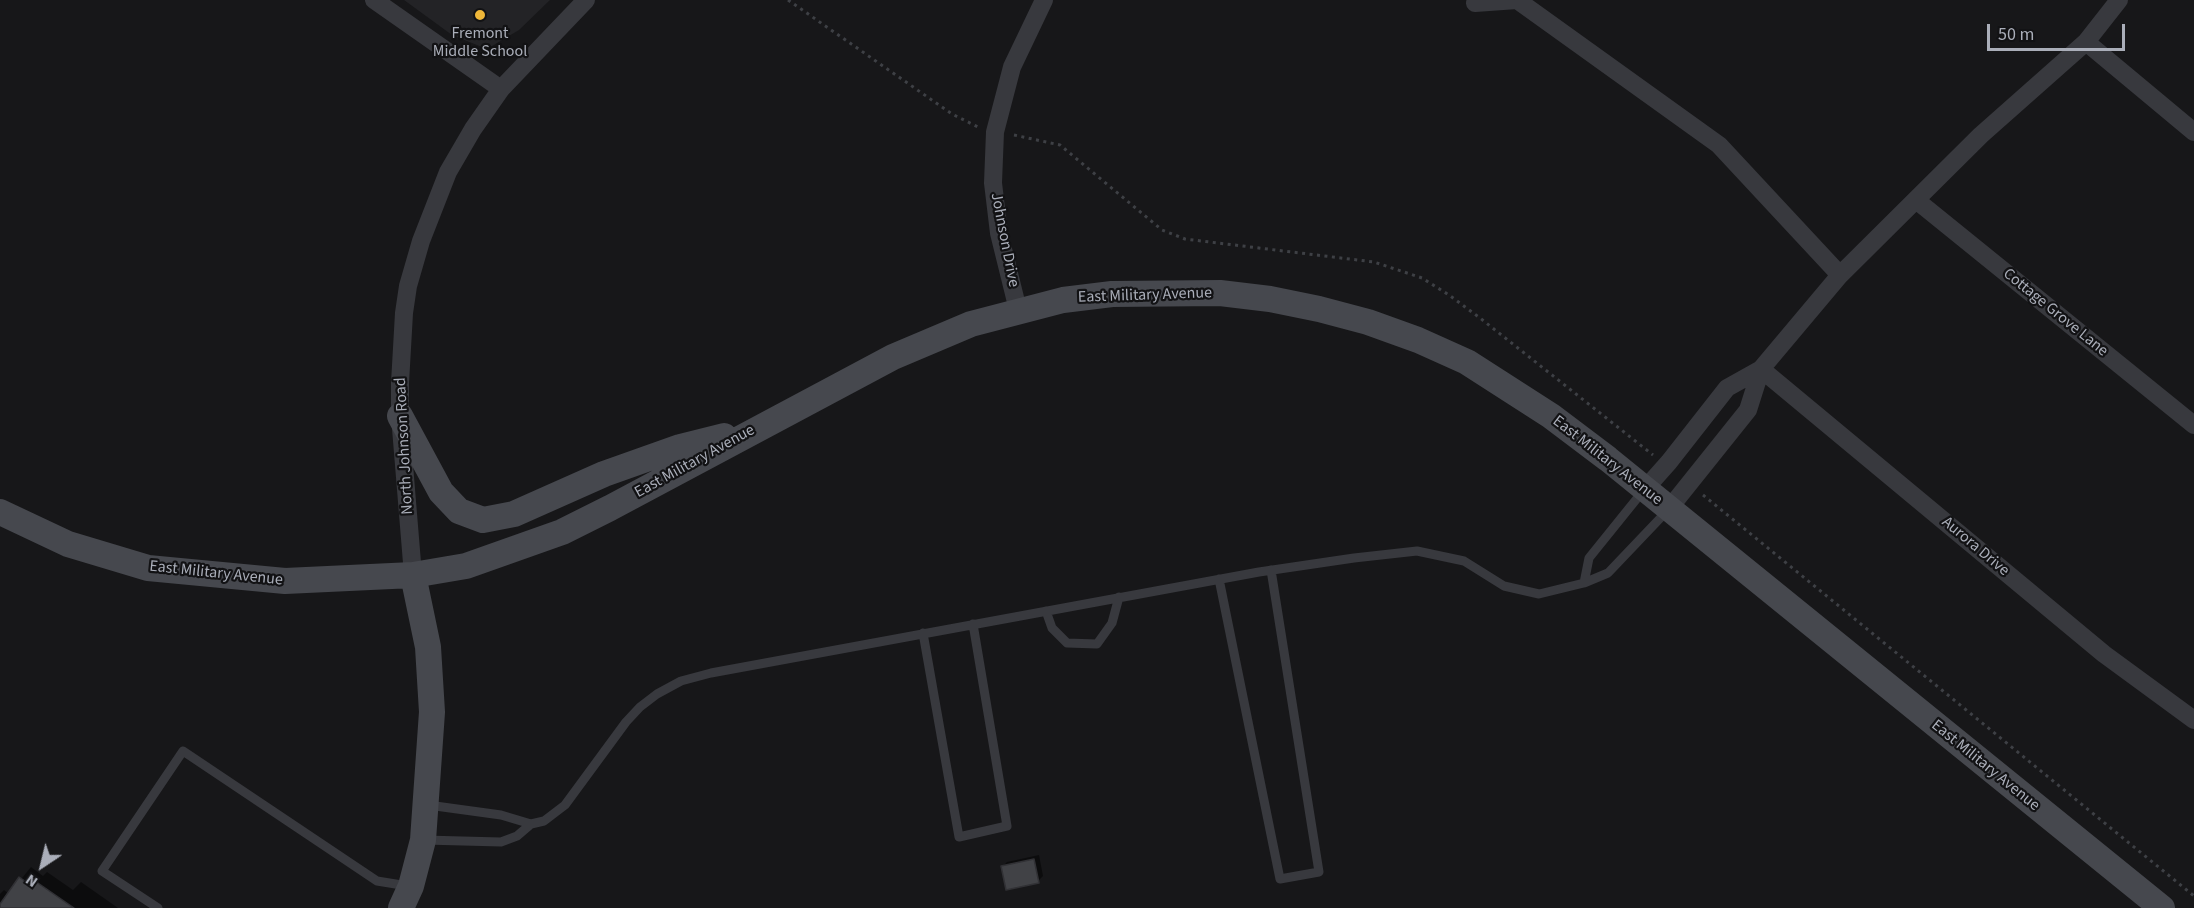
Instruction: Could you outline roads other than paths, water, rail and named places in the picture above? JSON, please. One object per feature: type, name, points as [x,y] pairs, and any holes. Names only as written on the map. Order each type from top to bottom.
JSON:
[{"type":"main road","name":"East Military Avenue","points":[[0,512],[68,544],[148,568],[285,581],[413,576],[466,566],[562,532],[912,347],[971,324],[1063,300],[1112,294],[1220,293],[1270,298],[1368,322],[1418,340],[1467,362],[1551,416],[1645,489],[1668,510],[2162,908]]},
{"type":"main road","points":[[400,416],[441,492],[459,511],[483,520],[514,514],[604,474],[680,447],[762,426]]},
{"type":"main road","name":"North Johnson Road","points":[[406,897],[423,840],[432,712],[428,647],[413,576]]},
{"type":"street","points":[[374,0],[501,89]]},
{"type":"street","name":"North Johnson Road","points":[[413,576],[400,416],[404,313],[408,286],[420,241],[448,172],[473,129],[501,89],[586,0]]},
{"type":"street","name":"Johnson Drive","points":[[1018,310],[999,233],[993,183],[995,132],[1012,68],[1044,0]]},
{"type":"street","points":[[1474,3],[1517,0],[1719,145],[1840,275]]},
{"type":"street","points":[[1645,489],[1727,388],[1761,369],[1840,275],[1981,135],[2086,42],[2119,0]]},
{"type":"street","points":[[2086,42],[2194,132]]},
{"type":"street","name":"Cottage Grove Lane","points":[[1916,200],[2194,425]]},
{"type":"street","points":[[1668,510],[1748,410],[1761,369]]},
{"type":"street","name":"Aurora Drive","points":[[1761,369],[2104,654],[2194,720]]},
{"type":"lane","points":[[1584,583],[1589,558],[1645,489]]},
{"type":"lane","points":[[423,840],[501,842],[517,836],[531,824],[544,821],[565,805],[626,722],[640,707],[657,694],[681,681],[711,673],[1271,570],[1418,551],[1464,561],[1504,586],[1539,594],[1584,583],[1608,573],[1668,510]]},
{"type":"lane","points":[[1220,579],[1280,879],[1319,872],[1271,570]]},
{"type":"lane","points":[[1046,611],[1052,627],[1067,643],[1097,644],[1112,623],[1119,597]]},
{"type":"lane","points":[[923,633],[959,837],[1007,826],[973,624]]},
{"type":"lane","points":[[158,908],[102,871],[183,751],[377,881],[406,897]]},
{"type":"lane","points":[[426,805],[501,815],[531,824]]},
{"type":"place","name":"Fremont Middle School","points":[[480,15]]}]
